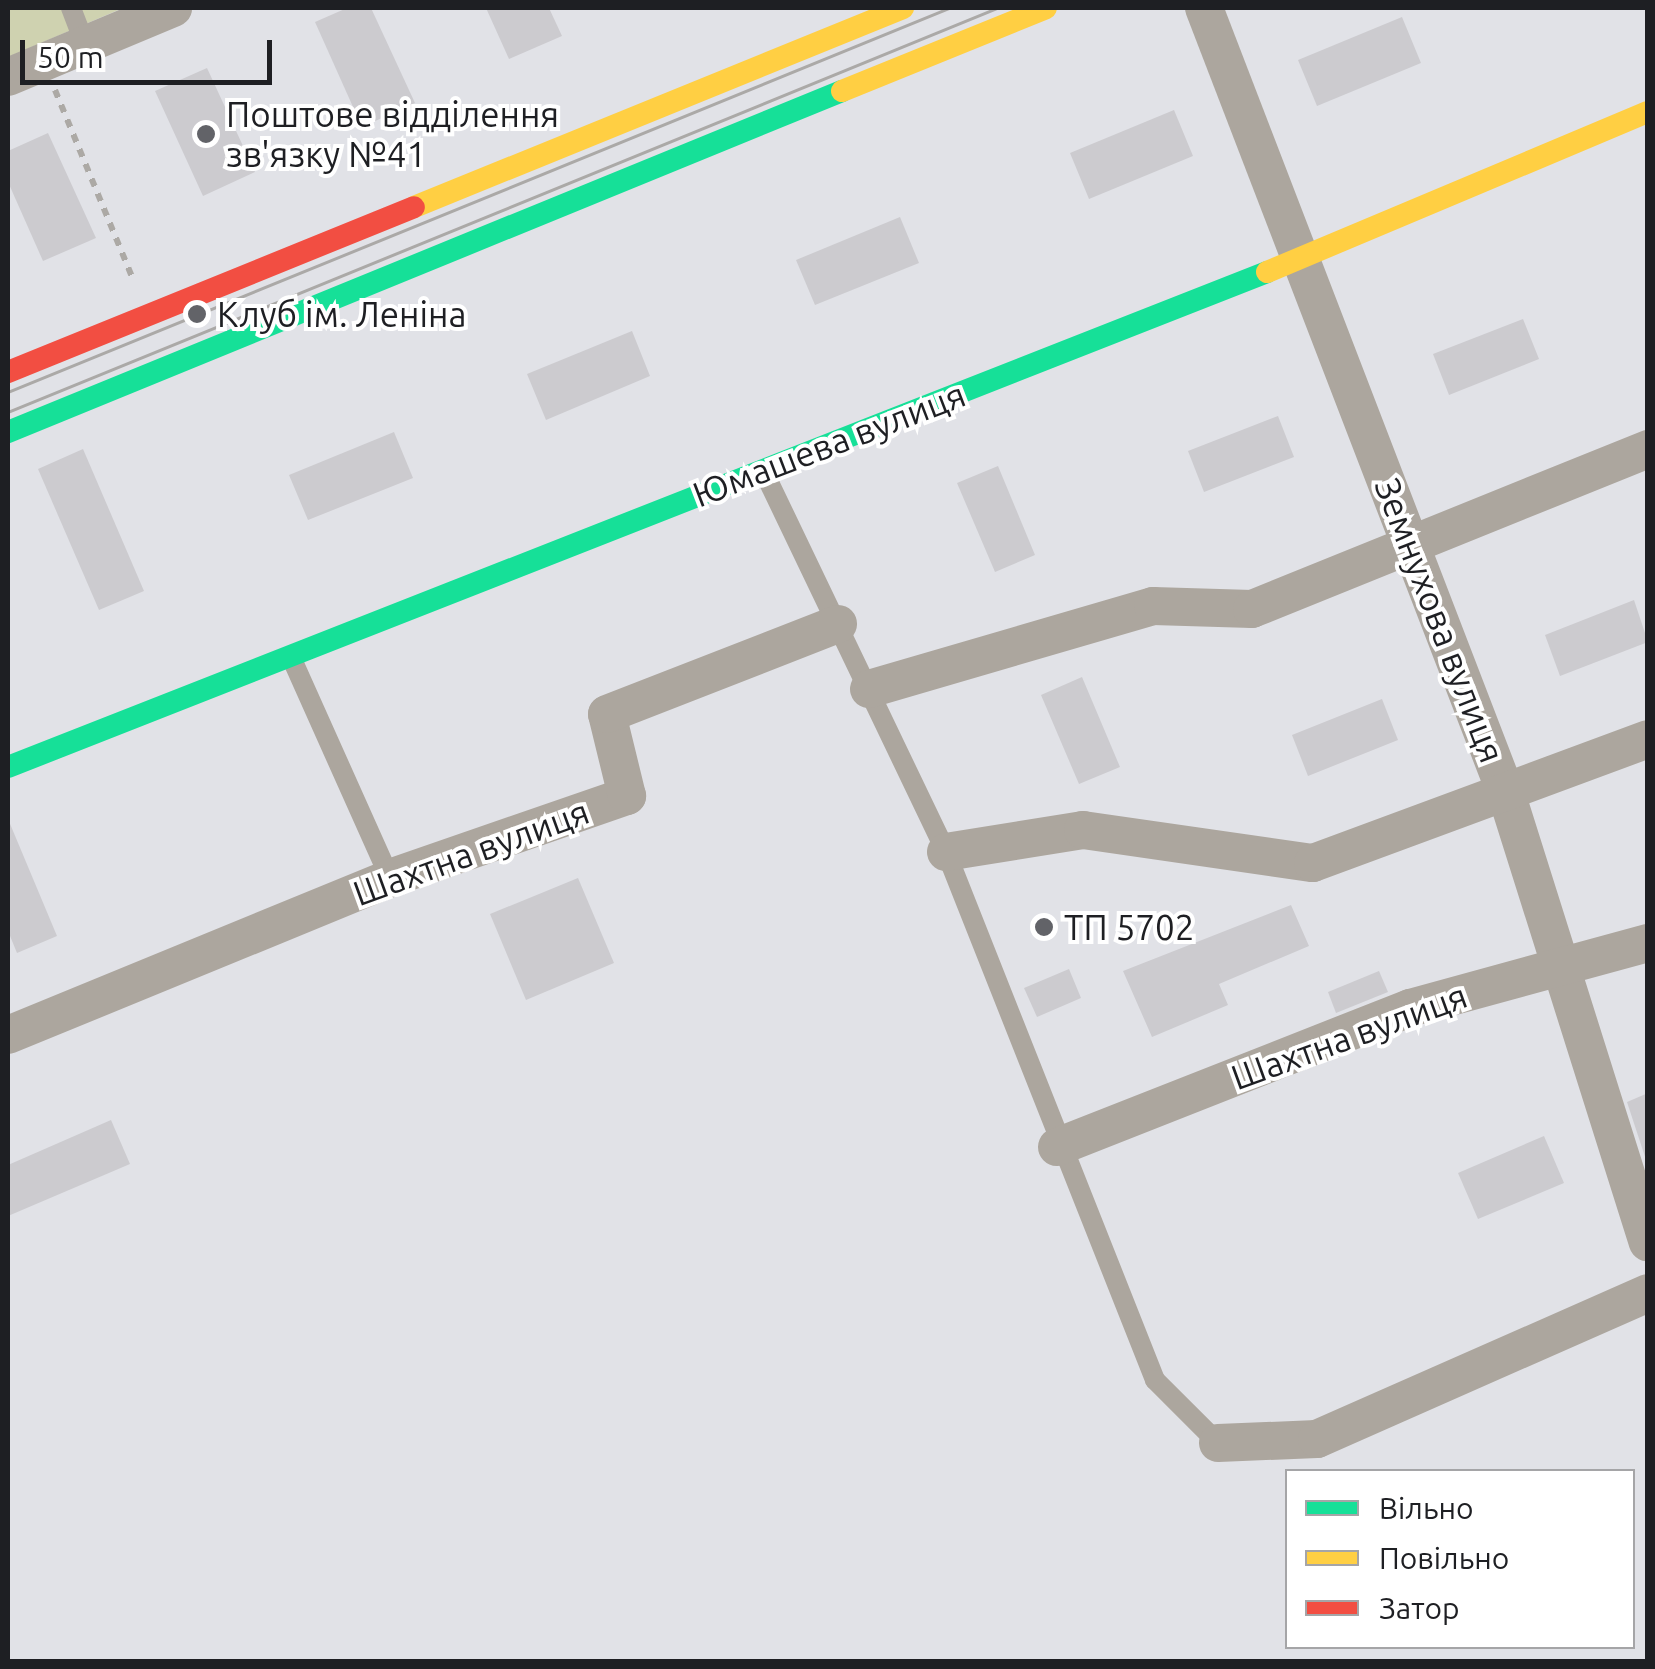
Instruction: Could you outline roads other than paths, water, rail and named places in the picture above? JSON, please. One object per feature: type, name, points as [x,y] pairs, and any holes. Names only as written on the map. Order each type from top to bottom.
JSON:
[{"type":"main road","points":[[8,372],[902,8]]},
{"type":"main road","points":[[8,432],[1046,8]]},
{"type":"main road","name":"Юмашева вулиця","points":[[8,768],[1302,259],[1648,112]]},
{"type":"street","points":[[8,77],[173,8]]},
{"type":"street","name":"Земнухова вулиця","points":[[1204,8],[1507,796],[1648,1242]]},
{"type":"street","points":[[868,689],[1153,606],[1252,609],[1648,449]]},
{"type":"street","name":"Шахтна вулиця","points":[[8,1035],[390,878],[628,796],[607,714],[838,624]]},
{"type":"street","points":[[946,852],[1083,830],[1313,862],[1507,796],[1648,739]]},
{"type":"street","name":"Шахтна вулиця","points":[[1057,1148],[1410,1008],[1562,963],[1648,943]]},
{"type":"street","points":[[1218,1443],[1317,1439],[1648,1293]]},
{"type":"lane","points":[[72,8],[84,44]]},
{"type":"lane","points":[[763,470],[946,852],[1057,1148],[1155,1380],[1218,1443]]},
{"type":"lane","points":[[290,657],[390,878]]},
{"type":"tram line","points":[[8,392],[949,8]]},
{"type":"tram line","points":[[8,412],[997,8]]},
{"type":"place","name":"Поштове відділення зв'язку №41","points":[[206,134]]},
{"type":"place","name":"Клуб ім. Леніна","points":[[197,314]]},
{"type":"place","name":"ТП 5702","points":[[1044,927]]}]
